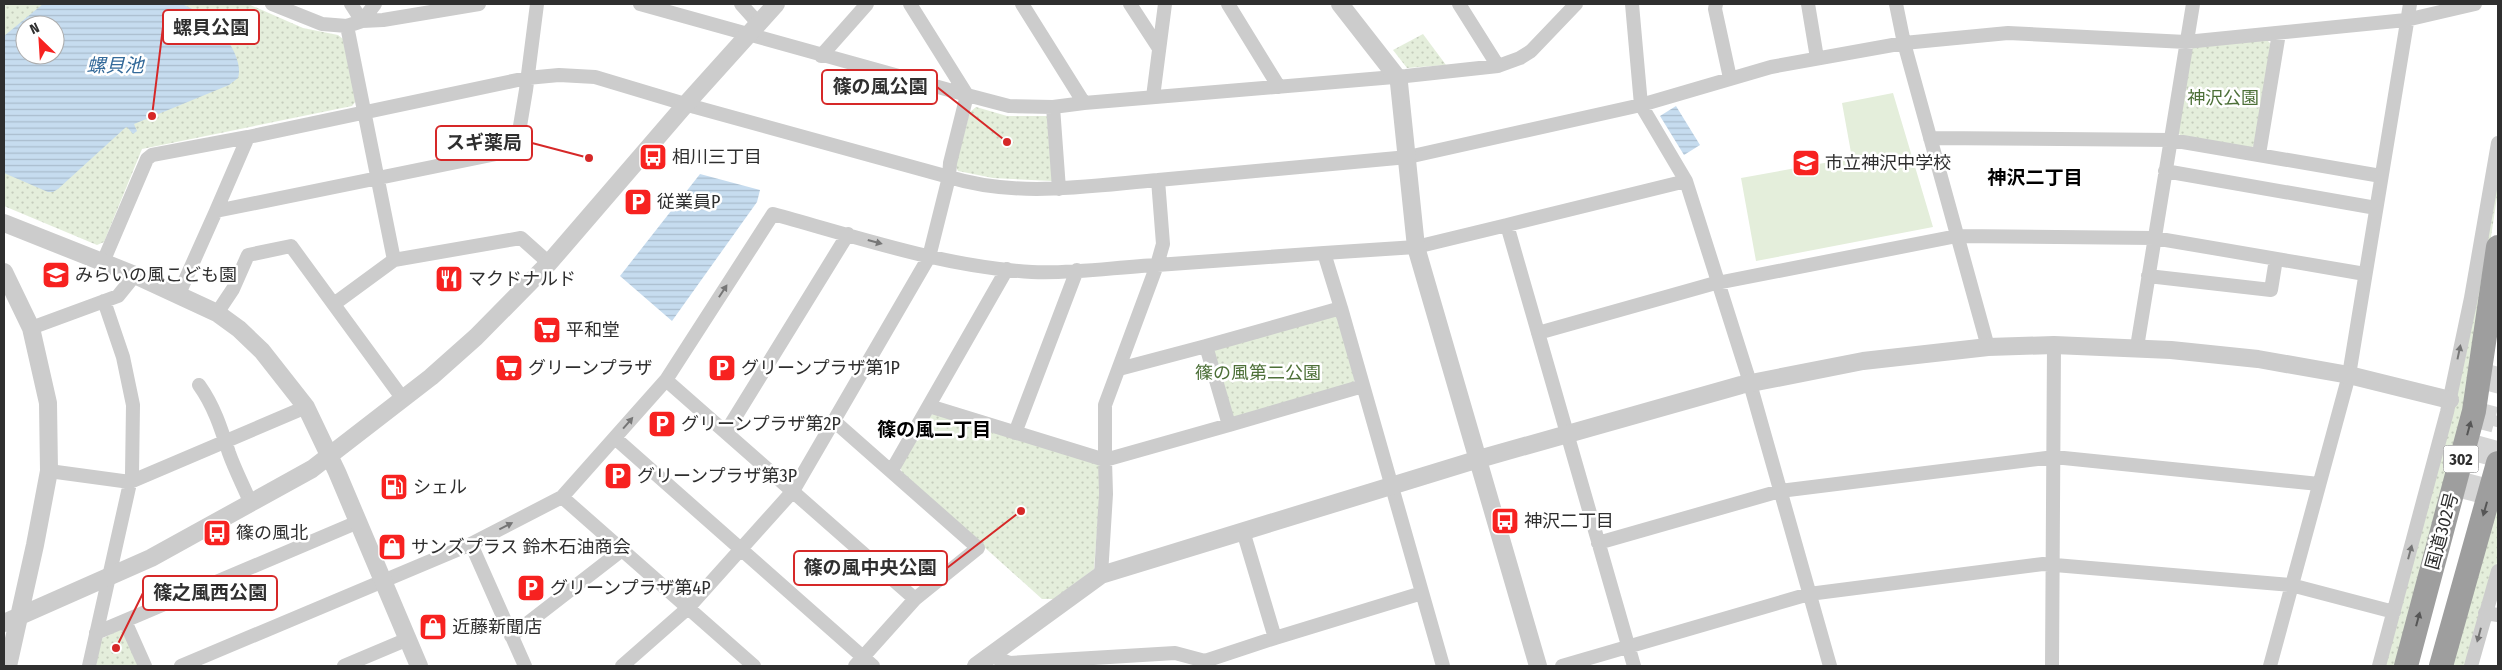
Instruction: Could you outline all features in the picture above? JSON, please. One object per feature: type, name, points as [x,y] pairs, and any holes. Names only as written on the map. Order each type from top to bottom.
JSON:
[{"type":"highway","name":"国道302号","points":[[2406,666],[2474,411],[2498,248]]},
{"type":"highway","name":"国道302号","points":[[2441,666],[2498,462]]},
{"type":"street","points":[[272,4],[322,24],[347,26],[362,21],[383,20],[479,4]]},
{"type":"street","points":[[351,4],[362,21]]},
{"type":"street","points":[[362,21],[375,4]]},
{"type":"street","points":[[216,211],[377,180],[516,150],[537,4]]},
{"type":"street","points":[[646,4],[753,29],[821,56],[1008,106],[1052,107],[1397,77],[1498,66],[1520,58],[1531,51],[1568,7]]},
{"type":"street","points":[[742,4],[753,29]]},
{"type":"street","points":[[11,620],[192,537],[251,504],[312,469],[402,399],[476,337],[549,263],[686,104],[776,4]]},
{"type":"street","points":[[821,56],[867,4]]},
{"type":"street","points":[[622,666],[688,608],[793,491],[929,257],[967,95],[910,4]]},
{"type":"street","points":[[1022,4],[1084,103]]},
{"type":"street","points":[[1130,4],[1158,47]]},
{"type":"street","points":[[1153,97],[1165,4]]},
{"type":"street","points":[[1228,4],[1279,87]]},
{"type":"street","points":[[1340,4],[1397,77],[1408,157],[1416,247],[1538,666]]},
{"type":"street","points":[[1459,4],[1498,66]]},
{"type":"street","points":[[1632,4],[1641,105],[1686,181],[1750,383],[1830,666]]},
{"type":"street","points":[[1716,4],[1715,9],[1730,78]]},
{"type":"street","points":[[1808,4],[1817,58]]},
{"type":"street","points":[[1896,4],[1904,43],[1988,347]]},
{"type":"street","points":[[2137,347],[2192,4]]},
{"type":"street","points":[[2270,666],[2349,375],[2410,4]]},
{"type":"street","points":[[103,262],[147,159],[152,155],[248,137],[527,78],[559,75],[595,77],[949,177],[1009,188],[1059,189],[1408,157],[1641,105],[1730,78],[1817,58],[1904,43],[2008,33],[2186,42],[2406,20],[2475,4]]},
{"type":"street","points":[[347,26],[394,260]]},
{"type":"street","points":[[2260,154],[2279,33]]},
{"type":"street","points":[[1052,107],[1059,189]]},
{"type":"street","points":[[178,296],[248,137]]},
{"type":"street","points":[[1930,138],[2171,140],[2381,176]]},
{"type":"street","points":[[2379,666],[2450,400],[2471,298],[2498,143]]},
{"type":"street","points":[[2165,171],[2376,208]]},
{"type":"street","points":[[1101,575],[1106,494],[1105,405],[1163,244],[1158,180]]},
{"type":"street","points":[[181,666],[472,544],[562,497],[666,380],[773,214],[929,257],[1033,272],[1416,247],[1686,181]]},
{"type":"street","points":[[4,223],[135,275],[217,313],[262,351],[306,407],[329,455],[419,666]]},
{"type":"street","points":[[1507,225],[1634,666]]},
{"type":"street","points":[[726,432],[848,234]]},
{"type":"street","points":[[1538,333],[1719,282],[1957,236],[2154,238],[2365,274]]},
{"type":"street","points":[[334,304],[394,260],[522,238],[549,263]]},
{"type":"street","points":[[217,313],[233,288],[248,255],[291,246],[402,399]]},
{"type":"street","points":[[1324,253],[1443,666]]},
{"type":"street","points":[[2148,276],[2271,290],[2276,259]]},
{"type":"street","points":[[892,470],[1007,269]]},
{"type":"street","points":[[1015,433],[1077,270]]},
{"type":"street","points":[[4,272],[31,328],[48,403],[49,470],[33,554],[11,620],[8,666]]},
{"type":"street","points":[[31,328],[118,296],[135,275]]},
{"type":"street","points":[[89,666],[130,482],[133,405],[124,357],[104,301]]},
{"type":"street","points":[[1119,370],[1341,308]]},
{"type":"street","points":[[982,661],[1101,575],[1479,459],[1567,434],[1750,383],[1863,361],[1988,347],[2054,345],[2137,347],[2258,359],[2349,375],[2450,400]]},
{"type":"street","points":[[2052,666],[2054,345]]},
{"type":"street","points":[[1206,346],[1229,425]]},
{"type":"street","points":[[666,380],[915,599]]},
{"type":"street","points":[[199,385],[212,406],[224,432],[226,442],[251,504]]},
{"type":"street","points":[[929,406],[1105,460],[1363,386]]},
{"type":"street","points":[[49,470],[130,482],[306,407]]},
{"type":"street","points":[[615,438],[740,548],[864,663],[915,599],[978,548],[892,470],[834,421]]},
{"type":"street","points":[[1598,543],[1780,491],[2054,457],[2319,484]]},
{"type":"street","points":[[562,497],[688,608],[749,665]]},
{"type":"street","points":[[96,633],[358,522]]},
{"type":"street","points":[[1243,531],[1275,638]]},
{"type":"street","points":[[472,544],[524,666]]},
{"type":"street","points":[[511,636],[622,550]]},
{"type":"street","points":[[1562,666],[1809,594],[2053,564],[2292,585],[2394,612]]},
{"type":"street","points":[[2471,666],[2491,614],[2498,571]]},
{"type":"street","points":[[982,661],[1010,663],[1175,653],[1207,664],[1275,638],[1422,593]]},
{"type":"street","points":[[126,621],[145,666]]},
{"type":"street","points":[[344,666],[408,639]]},
{"type":"green space","points":[[4,4],[248,4],[303,28],[338,35],[343,39],[356,101],[352,106],[142,149],[104,242],[97,245],[4,206]]},
{"type":"green space","points":[[1423,34],[1446,65],[1407,68],[1393,50]]},
{"type":"green space","name":"神沢公園","points":[[2265,38],[2272,45],[2256,144],[2251,148],[2181,137],[2177,130],[2190,50],[2197,45]]},
{"type":"green space","points":[[1893,93],[1933,227],[1756,261],[1741,178],[1852,158],[1842,103]]},
{"type":"green space","points":[[976,107],[1007,116],[1047,116],[1052,181],[993,178],[958,171],[955,165],[970,112]]},
{"type":"green space","points":[[2498,164],[2498,190],[2469,385],[2398,666],[2382,666]]},
{"type":"green space","name":"篠の風第二公園","points":[[1332,314],[1337,317],[1355,379],[1353,384],[1235,418],[1230,416],[1211,353],[1216,347]]},
{"type":"green space","points":[[936,413],[1098,462],[1102,468],[1094,569],[1054,599],[1042,599],[902,473],[900,465],[929,416]]},
{"type":"green space","points":[[2498,493],[2498,559],[2467,666],[2450,666]]},
{"type":"green space","points":[[121,629],[140,666],[96,666],[101,639]]},
{"type":"water","name":"螺貝池","points":[[43,4],[182,4],[219,22],[228,16],[230,19],[221,30],[228,40],[239,65],[238,78],[229,85],[134,124],[137,131],[133,134],[127,127],[125,128],[53,192],[48,192],[4,173],[4,36],[15,27],[15,65],[65,65],[65,15],[30,15]]},
{"type":"water","points":[[1676,106],[1700,145],[1684,155],[1660,116]]},
{"type":"water","points":[[700,174],[760,190],[757,202],[672,321],[620,276]]},
{"type":"tunnel","points":[[2479,429],[2498,358]]},
{"type":"tunnel","points":[[2475,502],[2498,416]]},
{"type":"place","name":"螺貝公園","points":[[152,116]]},
{"type":"place","name":"篠の風公園","points":[[1007,142]]},
{"type":"place","name":"相川三丁目","points":[[653,157]]},
{"type":"place","name":"スギ薬局","points":[[589,158]]},
{"type":"place","name":"市立神沢中学校","points":[[1806,163]]},
{"type":"place","name":"従業員P","points":[[638,202]]},
{"type":"place","name":"みらいの風こども園","points":[[56,275]]},
{"type":"place","name":"マクドナルド","points":[[449,279]]},
{"type":"place","name":"平和堂","points":[[547,330]]},
{"type":"place","name":"グリーンプラザ","points":[[509,368]]},
{"type":"place","name":"グリーンプラザ第1P","points":[[722,368]]},
{"type":"place","name":"グリーンプラザ第2P","points":[[662,424]]},
{"type":"place","name":"グリーンプラザ第3P","points":[[618,476]]},
{"type":"place","name":"シェル","points":[[394,487]]},
{"type":"place","name":"篠の風中央公園","points":[[1021,511]]},
{"type":"place","name":"神沢二丁目","points":[[1505,521]]},
{"type":"place","name":"篠の風北","points":[[217,533]]},
{"type":"place","name":"サンズプラス 鈴木石油商会","points":[[392,547]]},
{"type":"place","name":"グリーンプラザ第4P","points":[[531,588]]},
{"type":"place","name":"近藤新聞店","points":[[433,627]]},
{"type":"place","name":"篠之風西公園","points":[[116,648]]},
{"type":"district","name":"神沢二丁目","points":[[2035,177]]},
{"type":"district","name":"篠の風二丁目","points":[[934,429]]}]
